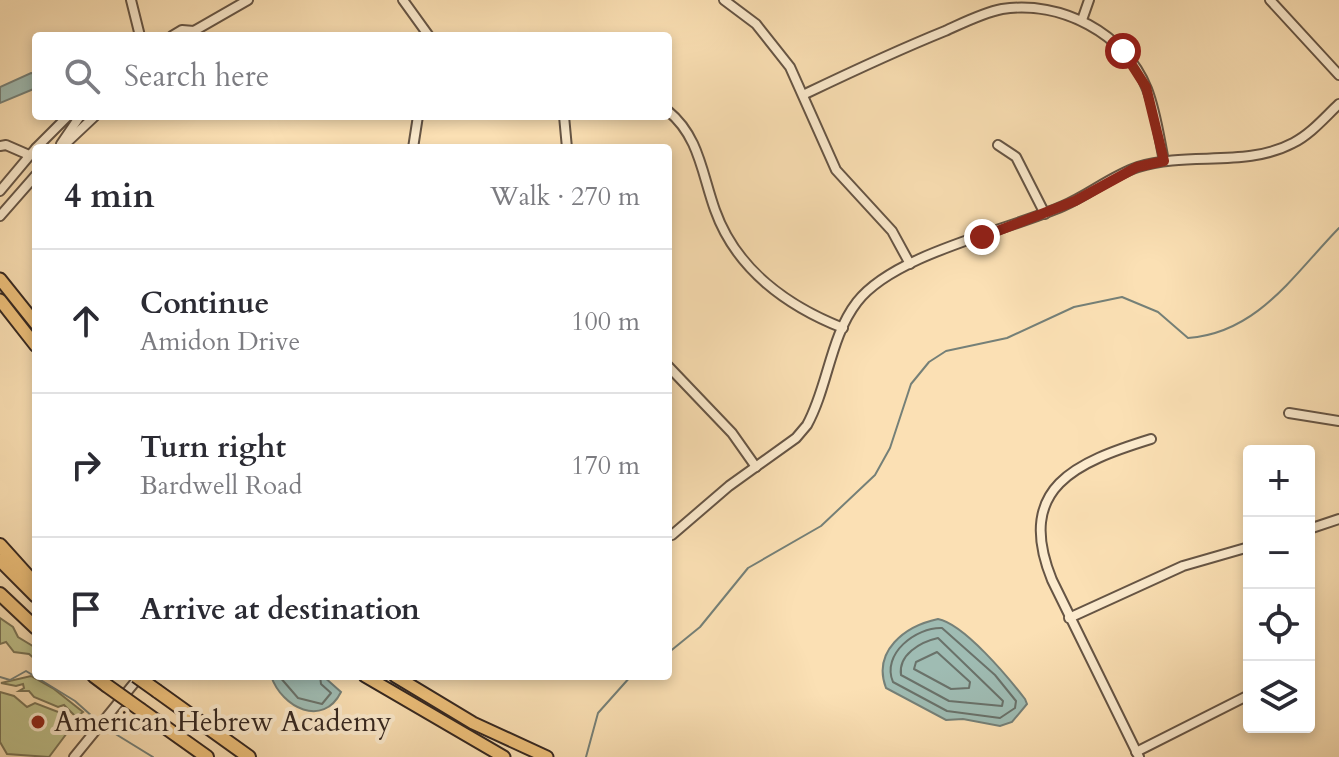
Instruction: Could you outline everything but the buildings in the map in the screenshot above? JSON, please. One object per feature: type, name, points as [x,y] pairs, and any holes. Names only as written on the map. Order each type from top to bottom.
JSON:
[{"type":"highway","points":[[0,545],[32,581]]},
{"type":"highway","points":[[0,560],[32,592]]},
{"type":"highway","points":[[0,594],[32,624]]},
{"type":"highway","points":[[99,680],[207,757]]},
{"type":"highway","points":[[143,680],[249,757]]},
{"type":"main road","points":[[0,279],[32,319]]},
{"type":"main road","points":[[0,300],[32,341]]},
{"type":"main road","points":[[372,680],[504,757]]},
{"type":"main road","points":[[400,680],[495,735],[547,757]]},
{"type":"street","points":[[131,0],[139,32]]},
{"type":"street","points":[[195,32],[248,0]]},
{"type":"street","points":[[403,0],[426,32]]},
{"type":"street","points":[[724,0],[740,10],[771,41],[805,94],[836,170],[892,231],[910,264]]},
{"type":"street","points":[[740,10],[747,0]]},
{"type":"street","points":[[1082,20],[1089,0]]},
{"type":"street","points":[[1270,0],[1339,75]]},
{"type":"street","points":[[805,94],[973,18],[1003,9],[1057,12],[1082,20],[1108,36],[1137,69],[1154,110],[1164,161]]},
{"type":"street","points":[[672,535],[796,438],[807,425],[843,328],[857,301],[877,281],[910,264],[1045,214],[1107,181],[1164,161],[1271,151],[1307,134],[1339,104]]},
{"type":"street","points":[[672,116],[692,139],[715,212],[747,264],[782,297],[810,315],[843,328]]},
{"type":"street","points":[[41,144],[64,120]]},
{"type":"street","points":[[62,144],[78,120]]},
{"type":"street","points":[[64,144],[91,120]]},
{"type":"street","points":[[414,144],[417,120]]},
{"type":"street","points":[[564,120],[567,144]]},
{"type":"street","points":[[998,145],[1016,157],[1045,214]]},
{"type":"street","points":[[0,146],[32,151]]},
{"type":"street","points":[[0,191],[32,153]]},
{"type":"street","points":[[0,216],[32,180]]},
{"type":"street","points":[[672,370],[732,433],[756,467]]},
{"type":"street","points":[[1289,413],[1339,421]]},
{"type":"street","points":[[1151,439],[1081,464],[1065,476],[1048,501],[1041,529],[1042,547],[1069,618],[1137,754],[1243,698]]},
{"type":"street","points":[[1315,527],[1339,519]]},
{"type":"street","points":[[1069,618],[1183,566],[1243,549]]},
{"type":"street","points":[[74,757],[135,680]]},
{"type":"green space","points":[[0,618],[13,627],[18,637],[32,646],[32,657],[14,652],[6,642],[0,644]]},
{"type":"green space","points":[[31,676],[32,680],[54,689],[83,712],[76,717],[64,705],[58,707],[34,697],[29,691],[19,691],[24,688],[23,684],[1,683]]},
{"type":"green space","name":"American Hebrew Academy","points":[[0,692],[14,696],[27,707],[35,703],[66,715],[67,733],[49,757],[7,754],[0,742]]},
{"type":"water","points":[[32,73],[32,90],[0,103],[0,87]]},
{"type":"water","points":[[938,619],[949,623],[972,641],[1025,699],[1027,704],[1012,722],[1000,726],[963,719],[946,720],[886,688],[884,663],[894,642],[914,628]]},
{"type":"water","points":[[273,680],[328,680],[341,692],[333,703],[314,711],[293,705]]},
{"type":"waterway","points":[[672,650],[700,627],[748,568],[821,526],[875,475],[890,448],[911,384],[929,362],[946,351],[1007,338],[1074,307],[1122,297],[1158,312],[1188,338],[1213,334],[1235,325],[1273,298],[1339,228]]},
{"type":"waterway","points":[[0,677],[10,680],[26,671],[32,675]]},
{"type":"waterway","points":[[41,680],[75,701],[93,717]]},
{"type":"waterway","points":[[586,757],[598,713],[627,680]]},
{"type":"waterway","points":[[109,730],[153,757]]},
{"type":"place","name":"American Hebrew Academy","points":[[38,722]]},
{"type":"route","points":[[982,237],[1075,201],[1137,167],[1164,161],[1146,87],[1123,51]]}]
